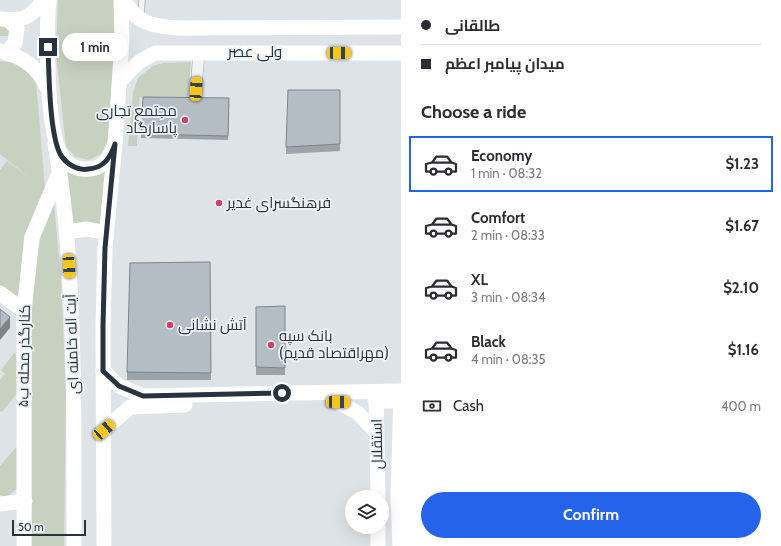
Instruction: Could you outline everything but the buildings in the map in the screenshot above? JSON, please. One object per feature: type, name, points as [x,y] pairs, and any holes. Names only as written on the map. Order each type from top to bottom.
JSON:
[{"type":"main road","points":[[4,20],[24,19],[35,11],[43,0]]},
{"type":"main road","points":[[48,0],[50,92]]},
{"type":"main road","points":[[122,0],[131,12],[141,21]]},
{"type":"main road","name":"آیت اله خامنه ای","points":[[104,546],[103,326],[107,233],[120,81],[122,0]]},
{"type":"main road","points":[[3,52],[15,43],[17,28],[4,20]]},
{"type":"main road","name":"ولی عصر","points":[[141,21],[156,26],[179,28],[401,27]]},
{"type":"main road","points":[[3,52],[20,56],[33,66],[42,75],[50,92]]},
{"type":"main road","name":"ولی عصر","points":[[120,81],[139,62],[155,53],[401,53]]},
{"type":"main road","name":"آیت اله خامنه ای","points":[[50,92],[66,232],[74,392],[74,546]]},
{"type":"main road","points":[[56,143],[61,156],[71,166],[84,170],[96,169],[104,164],[111,154],[115,144]]},
{"type":"main road","name":"کنارگذر محله ب۵","points":[[24,546],[24,310],[32,237],[59,172]]},
{"type":"main road","points":[[66,232],[87,229],[107,233]]},
{"type":"main road","points":[[0,293],[24,310]]},
{"type":"main road","points":[[103,371],[119,386],[143,396],[376,396],[401,401]]},
{"type":"main road","points":[[104,430],[130,407],[338,402],[401,391]]},
{"type":"main road","name":"استقلال","points":[[400,546],[398,499],[401,391]]},
{"type":"main road","name":"استقلال","points":[[376,396],[378,490]]},
{"type":"main road","points":[[338,402],[358,413],[376,432]]},
{"type":"main road","points":[[389,498],[398,499]]},
{"type":"main road","points":[[0,504],[25,500]]},
{"type":"main road","points":[[378,534],[378,546]]},
{"type":"street","points":[[195,101],[199,52]]},
{"type":"lane","points":[[141,21],[142,0]]},
{"type":"green space","points":[[58,0],[114,0],[116,40],[112,109],[107,142],[101,154],[89,160],[76,157],[66,147],[56,53]]},
{"type":"green space","points":[[0,26],[10,28],[9,36],[0,36]]},
{"type":"green space","points":[[0,61],[19,63],[36,81],[45,189],[24,237],[19,293],[14,298],[0,288],[0,170],[7,161],[31,179],[0,154]]},
{"type":"green space","points":[[191,62],[188,98],[140,97],[137,146],[128,146],[133,92],[138,78],[153,66],[163,63]]},
{"type":"green space","points":[[67,168],[107,169],[101,225],[74,226]]},
{"type":"green space","points":[[54,205],[61,277],[66,393],[64,546],[32,546],[32,311],[34,274],[41,236]]},
{"type":"green space","points":[[15,352],[19,364],[18,392],[2,412],[0,411],[0,380],[5,374],[1,370]]},
{"type":"green space","points":[[18,445],[19,487],[7,497],[0,495],[0,466]]},
{"type":"place","name":"مجتمع تجاری پاسارگاد","points":[[185,120]]},
{"type":"place","name":"فرهنگسرای غدیر","points":[[219,203]]},
{"type":"place","name":"آتش نشانی","points":[[170,325]]},
{"type":"place","name":"بانک سپه (مهراقتصاد قدیم)","points":[[271,345]]},
{"type":"route","points":[[48,47],[50,97],[56,143],[61,156],[71,166],[84,170],[96,169],[104,164],[111,154],[115,144],[105,248],[103,371],[119,386],[143,396],[282,393]]}]
